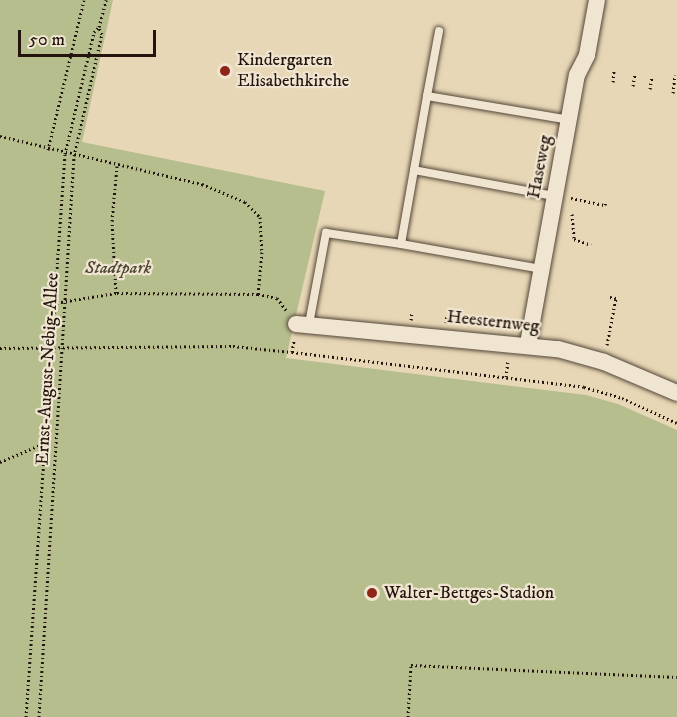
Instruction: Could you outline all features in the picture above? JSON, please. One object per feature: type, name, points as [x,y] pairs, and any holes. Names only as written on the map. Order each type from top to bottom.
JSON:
[{"type":"street","name":"Haseweg","points":[[528,344],[577,75],[587,55],[597,0]]},
{"type":"street","name":"Heesternweg","points":[[303,324],[528,344],[604,362],[677,393]]},
{"type":"lane","points":[[401,244],[439,31]]},
{"type":"lane","points":[[427,96],[570,120]]},
{"type":"lane","points":[[414,170],[554,196]]},
{"type":"lane","points":[[303,324],[326,233],[541,269]]},
{"type":"path","points":[[48,150],[84,0]]},
{"type":"path","points":[[26,717],[64,154],[94,32],[99,27],[105,0]]},
{"type":"path","name":"Ernst-August-Nebig-Allee","points":[[39,717],[64,348],[74,156],[102,34],[99,27]]},
{"type":"path","points":[[613,82],[614,70]]},
{"type":"path","points":[[633,86],[635,74]]},
{"type":"path","points":[[673,93],[675,75]]},
{"type":"path","points":[[650,89],[652,77]]},
{"type":"path","points":[[0,136],[64,154],[202,184],[245,202],[260,217],[262,252],[258,294]]},
{"type":"path","points":[[116,293],[112,221],[117,166]]},
{"type":"path","points":[[554,196],[605,205],[606,201]]},
{"type":"path","points":[[572,214],[574,239],[591,245]]},
{"type":"path","points":[[55,303],[66,304],[116,293],[258,294],[277,298],[303,324],[292,352]]},
{"type":"path","points":[[604,362],[616,298],[609,297]]},
{"type":"path","points":[[0,348],[233,346],[292,352],[584,387],[622,398],[677,423]]},
{"type":"path","points":[[506,377],[508,358]]},
{"type":"path","points":[[0,462],[46,442]]},
{"type":"path","points":[[408,717],[411,665],[677,677]]},
{"type":"green space","name":"Stadtpark","points":[[0,0],[113,0],[82,142],[325,191],[286,358],[586,395],[618,404],[677,430],[677,717],[0,717]]},
{"type":"place","name":"Kindergarten Elisabethkirche","points":[[225,71]]},
{"type":"place","name":"Walter-Bettges-Stadion","points":[[372,593]]}]
